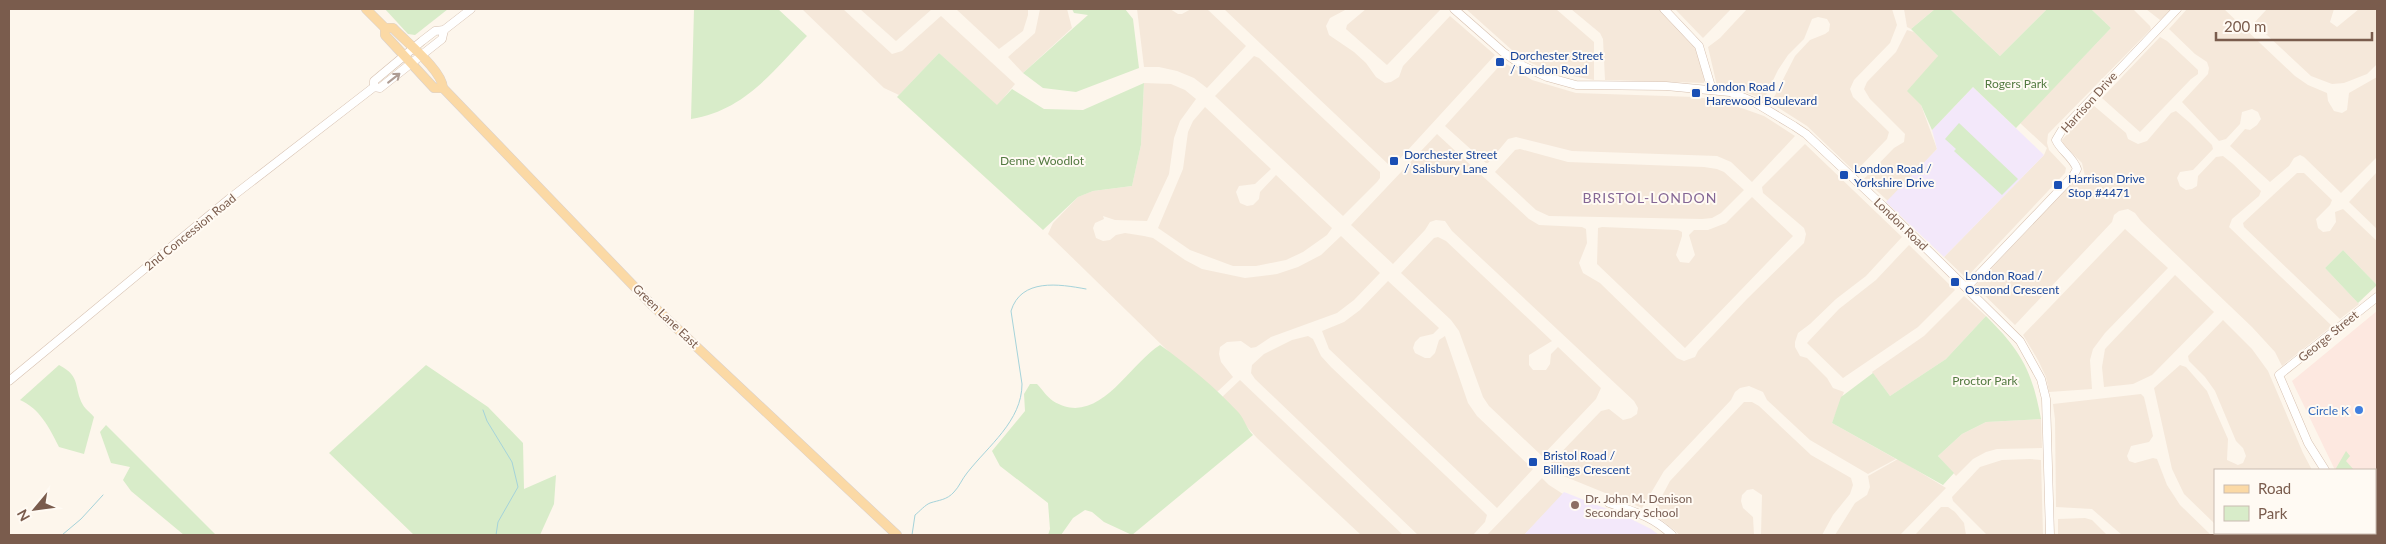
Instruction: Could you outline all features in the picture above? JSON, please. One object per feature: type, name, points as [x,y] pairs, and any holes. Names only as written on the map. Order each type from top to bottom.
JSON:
[{"type":"main road","name":"Green Lane East","points":[[366,9],[385,28],[385,35],[434,88],[443,88]]},
{"type":"main road","name":"Green Lane East","points":[[385,28],[393,28],[421,56],[443,80],[443,88],[651,304],[897,535]]},
{"type":"street","points":[[444,30],[470,9]]},
{"type":"street","name":"London Road","points":[[1454,9],[1503,52],[1523,66],[1546,77],[1576,85],[1666,86],[1730,92],[1754,102],[1806,134],[1967,286],[2020,340],[2041,379],[2046,399],[2050,535]]},
{"type":"street","points":[[1664,9],[1699,46],[1712,90]]},
{"type":"street","name":"Harrison Drive","points":[[1967,286],[2073,176],[2077,169],[2074,162],[2060,149],[2056,140],[2062,130],[2177,9]]},
{"type":"street","name":"2nd Concession Road","points":[[9,381],[229,199],[374,87],[380,88],[421,56],[442,39],[444,30],[435,32],[404,55],[374,81],[374,87]]},
{"type":"street","name":"George Street","points":[[2324,469],[2308,443],[2279,375],[2377,296]]},
{"type":"street","points":[[1609,503],[1646,515],[1659,522],[1672,535]]},
{"type":"shaded area","points":[[802,9],[843,9],[892,54],[902,51],[941,16],[1015,84],[997,106],[939,53],[899,95],[884,88]]},
{"type":"shaded area","points":[[860,9],[932,9],[896,41]]},
{"type":"shaded area","points":[[956,9],[1028,9],[1028,15],[1023,31],[999,49]]},
{"type":"shaded area","points":[[1040,9],[1067,9],[1072,28],[1023,73],[1008,57],[1035,33]]},
{"type":"shaded area","points":[[1137,9],[1170,9],[1178,14],[1182,14],[1191,9],[1207,9],[1246,46],[1207,88],[1194,78],[1177,71],[1159,67],[1144,67]]},
{"type":"shaded area","points":[[1224,9],[1347,9],[1330,18],[1326,26],[1329,35],[1354,52],[1366,63],[1376,77],[1385,83],[1399,77],[1403,66],[1450,16],[1495,55],[1395,164],[1393,162],[1389,165]]},
{"type":"shaded area","points":[[1366,9],[1441,9],[1387,65],[1346,29],[1347,25]]},
{"type":"shaded area","points":[[1466,9],[1556,9],[1594,42],[1594,80],[1551,72],[1529,62],[1513,51]]},
{"type":"shaded area","points":[[1571,9],[1659,9],[1691,41],[1697,51],[1704,73],[1704,83],[1605,80],[1603,39],[1600,33]]},
{"type":"shaded area","points":[[1675,9],[1731,9],[1703,38]]},
{"type":"shaded area","points":[[1747,9],[1892,9],[1897,25],[1890,43],[1854,80],[1850,89],[1853,97],[1889,132],[1887,139],[1855,172],[1807,126],[1771,103],[1795,56],[1810,40],[1829,31],[1830,24],[1827,19],[1818,17],[1812,19],[1804,39],[1788,55],[1778,70],[1764,99],[1733,88],[1717,86],[1708,47],[1720,38]]},
{"type":"shaded area","points":[[1904,9],[1935,9],[1911,29],[1907,27]]},
{"type":"shaded area","points":[[1950,9],[2047,9],[2000,56]]},
{"type":"shaded area","points":[[2091,9],[2133,9],[2151,29],[2048,134],[2047,143],[2049,150],[2066,168],[2065,173],[1966,278],[1944,257],[2044,155],[2047,148],[2020,123],[2111,28]]},
{"type":"shaded area","points":[[2146,9],[2174,9],[2160,20]]},
{"type":"shaded area","points":[[2187,9],[2224,9],[2295,76],[2308,85],[2327,93],[2328,101],[2334,111],[2342,113],[2347,110],[2349,93],[2377,77],[2377,157],[2341,193],[2300,155],[2294,158],[2289,166],[2270,182],[2230,146],[2245,129],[2250,130],[2257,125],[2261,119],[2258,112],[2252,109],[2242,112],[2240,124],[2226,139],[2219,141],[2182,102],[2208,74],[2209,68],[2207,62],[2195,54],[2169,29]]},
{"type":"shaded area","points":[[2267,9],[2334,9],[2330,22],[2337,27],[2359,9],[2377,9],[2377,64],[2367,74],[2344,83],[2332,84],[2311,76],[2254,23]]},
{"type":"shaded area","points":[[1907,30],[1914,32],[1938,56],[1921,105],[1937,149],[1888,201],[1864,179],[1894,148],[1904,142],[1905,134],[1870,99],[1864,89],[1867,82],[1896,52]]},
{"type":"shaded area","points":[[2160,37],[2167,41],[2198,70],[2198,74],[2140,132],[2102,98]]},
{"type":"shaded area","points":[[1254,56],[1259,58],[1380,172],[1380,178],[1377,182],[1343,216],[1215,96]]},
{"type":"shaded area","points":[[1503,62],[1532,80],[1576,93],[1695,97],[1719,100],[1764,116],[1795,136],[1752,182],[1731,162],[1717,156],[1572,151],[1516,137],[1508,139],[1486,163],[1445,126]]},
{"type":"shaded area","points":[[1144,83],[1171,84],[1185,90],[1196,99],[1180,121],[1174,138],[1169,174],[1147,221],[1115,220],[1103,216],[1104,219],[1095,223],[1093,228],[1096,238],[1103,241],[1110,240],[1116,235],[1125,233],[1153,238],[1202,269],[1245,278],[1277,274],[1298,267],[1321,255],[1341,236],[1380,273],[1354,300],[1337,313],[1271,337],[1256,347],[1251,348],[1241,341],[1227,342],[1220,347],[1221,362],[1233,377],[1217,392],[1209,391],[1048,234],[1053,223],[1078,197],[1093,191],[1132,186],[1141,145]]},
{"type":"shaded area","points":[[1973,87],[2044,155],[1944,257],[1886,202],[1937,149],[1932,130]]},
{"type":"shaded area","points":[[2093,105],[2126,133],[2128,139],[2138,144],[2147,141],[2171,113],[2176,111],[2190,123],[2212,145],[2213,149],[2193,170],[2180,172],[2177,178],[2180,186],[2186,190],[2197,186],[2198,176],[2216,157],[2223,156],[2233,164],[2261,191],[2259,196],[2232,219],[2229,227],[2332,326],[2282,366],[2275,352],[2252,327],[2141,221],[2135,213],[2128,209],[2119,211],[2114,215],[2112,222],[2015,325],[1975,286],[2066,188],[2075,181],[2080,182],[2085,177],[2082,163],[2063,144],[2062,140]]},
{"type":"shaded area","points":[[1205,107],[1271,169],[1255,184],[1239,186],[1236,192],[1240,203],[1247,206],[1253,205],[1259,199],[1260,192],[1276,175],[1332,228],[1327,235],[1303,252],[1286,260],[1256,266],[1233,266],[1190,250],[1158,228],[1183,169],[1188,132],[1193,121]]},
{"type":"shaded area","points":[[1437,134],[1529,219],[1539,225],[1582,227],[1586,229],[1587,243],[1579,263],[1583,273],[1600,283],[1677,358],[1684,361],[1695,357],[1698,351],[1747,299],[1804,243],[1806,234],[1804,228],[1763,193],[1762,187],[1805,144],[1902,237],[1866,276],[1836,299],[1798,333],[1795,342],[1795,347],[1800,356],[1807,358],[1827,378],[1833,388],[1844,392],[1832,423],[1896,459],[1868,474],[1810,440],[1767,400],[1763,392],[1749,386],[1740,388],[1735,392],[1731,400],[1664,471],[1642,508],[1561,475],[1550,464],[1601,411],[1609,409],[1623,420],[1631,418],[1637,414],[1638,408],[1634,401],[1452,231],[1445,221],[1436,220],[1430,222],[1425,230],[1393,264],[1351,225]]},
{"type":"shaded area","points":[[1520,149],[1568,162],[1717,169],[1724,172],[1744,190],[1721,213],[1712,218],[1549,216],[1536,210],[1495,172],[1515,150]]},
{"type":"shaded area","points":[[2377,172],[2377,229],[2349,202]]},
{"type":"shaded area","points":[[2297,173],[2304,173],[2332,200],[2330,205],[2316,219],[2318,228],[2323,232],[2330,231],[2336,222],[2335,212],[2343,209],[2377,241],[2377,285],[2343,250],[2325,268],[2359,304],[2340,319],[2244,227],[2243,223]]},
{"type":"shaded area","points":[[1752,197],[1793,236],[1685,348],[1597,264],[1598,228],[1602,227],[1678,230],[1682,232],[1682,236],[1676,255],[1680,262],[1689,263],[1695,255],[1689,235],[1694,230],[1708,230],[1726,223]]},
{"type":"shaded area","points":[[2125,229],[2168,268],[2105,333],[2093,349],[2090,360],[2092,389],[2049,392],[2046,377],[2023,335]]},
{"type":"shaded area","points":[[1438,237],[1446,241],[1552,341],[1529,355],[1529,365],[1533,370],[1546,370],[1550,364],[1551,354],[1558,347],[1601,388],[1596,399],[1542,456],[1489,406],[1483,397],[1459,331],[1451,320],[1401,273],[1434,238]]},
{"type":"shaded area","points":[[1909,245],[1955,290],[1918,327],[1843,378],[1807,343],[1839,309],[1876,280]]},
{"type":"shaded area","points":[[2175,275],[2214,312],[2152,375],[2133,384],[2104,387],[2102,367],[2105,349]]},
{"type":"shaded area","points":[[1388,281],[1439,328],[1433,334],[1420,337],[1415,342],[1413,348],[1415,353],[1425,358],[1430,358],[1435,353],[1439,340],[1445,336],[1468,403],[1477,416],[1533,469],[1497,508],[1329,349],[1322,331],[1344,322],[1360,310]]},
{"type":"shaded area","points":[[1964,296],[1986,316],[1946,359],[1890,396],[1872,372],[1924,336]]},
{"type":"shaded area","points":[[2377,311],[2376,480],[2376,469],[2335,469],[2292,381]]},
{"type":"shaded area","points":[[2223,320],[2252,349],[2268,371],[2311,469],[2214,469],[2214,523],[2184,494],[2172,469],[2154,388],[2180,365],[2186,367],[2207,391],[2228,439],[2227,460],[2238,465],[2243,463],[2246,456],[2243,448],[2236,441],[2215,391],[2205,377],[2189,361],[2188,356]]},
{"type":"shaded area","points":[[1308,336],[1313,339],[1321,356],[1331,367],[1487,515],[1485,522],[1473,535],[1418,535],[1255,379],[1251,373],[1252,365],[1264,354],[1292,340]]},
{"type":"shaded area","points":[[1240,380],[1403,535],[1361,535],[1257,438],[1221,398]]},
{"type":"shaded area","points":[[2141,394],[2144,397],[2153,436],[2149,442],[2131,446],[2127,456],[2129,461],[2135,463],[2153,458],[2157,459],[2167,485],[2180,505],[2211,535],[2122,535],[2092,509],[2056,507],[2055,419],[2053,404]]},
{"type":"shaded area","points":[[1744,402],[1752,402],[1759,406],[1811,455],[1851,478],[1853,485],[1850,494],[1833,515],[1822,535],[1761,535],[1762,495],[1753,489],[1747,490],[1742,495],[1741,501],[1743,508],[1753,517],[1754,535],[1680,535],[1653,513],[1670,481]]},
{"type":"shaded area","points":[[2041,419],[2042,448],[1997,449],[1986,452],[1973,459],[1956,476],[1938,456],[1962,434],[1986,422]]},
{"type":"shaded area","points":[[1898,459],[1946,488],[1900,535],[1835,535],[1855,503],[1867,495],[1870,487],[1868,476]]},
{"type":"shaded area","points":[[2002,460],[2041,460],[2043,535],[1987,535],[1953,501],[1952,497],[1980,467]]},
{"type":"shaded area","points":[[1542,478],[1563,494],[1524,535],[1487,535]]},
{"type":"shaded area","name":"Dr. John M. Denison Secondary School","points":[[1564,492],[1625,516],[1659,535],[1524,535]]},
{"type":"shaded area","points":[[1941,507],[1948,507],[1955,512],[1964,523],[1966,535],[1915,535]]},
{"type":"shaded area","points":[[2085,518],[2092,520],[2107,535],[2058,535],[2058,519]]},
{"type":"green space","points":[[385,9],[448,9],[415,35],[408,34]]},
{"type":"green space","points":[[694,9],[778,9],[807,36],[769,76],[742,99],[710,114],[691,119]]},
{"type":"green space","points":[[1072,9],[1125,9],[1133,19],[1139,68],[1076,92],[1043,88],[1023,73],[1088,15],[1074,13]]},
{"type":"green space","name":"Rogers Park","points":[[1935,9],[1950,9],[2000,56],[2047,9],[2091,9],[2111,28],[2016,128],[1973,87],[1932,130],[1921,105],[1907,91],[1938,56],[1911,29]]},
{"type":"green space","name":"Denne Woodlot","points":[[939,53],[997,105],[1012,89],[1044,109],[1083,110],[1144,83],[1141,145],[1132,186],[1093,191],[1078,197],[1043,230],[897,97]]},
{"type":"green space","points":[[1959,123],[2018,179],[2002,195],[1954,151],[1956,149],[1945,139]]},
{"type":"green space","points":[[2343,250],[2377,285],[2358,303],[2325,268]]},
{"type":"green space","name":"Proctor Park","points":[[1986,316],[2008,340],[2023,362],[2034,387],[2041,419],[1986,422],[1962,434],[1938,456],[1954,473],[1943,485],[1832,423],[1841,397],[1873,373],[1890,396],[1946,359]]},
{"type":"green space","points":[[1160,345],[1191,368],[1220,394],[1239,413],[1253,435],[1132,535],[1104,522],[1092,512],[1085,510],[1073,518],[1061,535],[1048,535],[1050,529],[1048,503],[1000,466],[992,451],[1025,411],[1024,394],[1030,384],[1037,384],[1053,401],[1069,407],[1084,407],[1098,401],[1112,391],[1148,354]]},
{"type":"green space","points":[[59,365],[66,369],[74,378],[83,405],[94,417],[84,454],[59,447],[48,426],[33,408],[20,400]]},
{"type":"green space","points":[[426,365],[488,407],[523,443],[524,489],[556,475],[554,504],[540,535],[414,535],[329,453]]},
{"type":"green space","points":[[106,425],[216,535],[184,535],[131,491],[123,480],[130,467],[111,463],[100,432]]},
{"type":"green space","points":[[2346,451],[2350,456],[2346,461],[2353,469],[2336,469]]},
{"type":"waterway","points":[[912,535],[915,515],[928,504],[946,498],[954,492],[967,473],[1002,432],[1016,410],[1022,384],[1011,311],[1016,300],[1032,288],[1042,286],[1053,285],[1086,289]]},
{"type":"waterway","points":[[483,410],[487,421],[512,462],[518,487],[498,522],[496,535]]},
{"type":"waterway","points":[[62,535],[81,519],[103,495]]},
{"type":"place","name":"Dorchester Street / London Road","points":[[1500,62]]},
{"type":"place","name":"London Road / Harewood Boulevard","points":[[1696,93]]},
{"type":"place","name":"Dorchester Street / Salisbury Lane","points":[[1394,161]]},
{"type":"place","name":"London Road / Yorkshire Drive","points":[[1844,175]]},
{"type":"place","name":"Harrison Drive Stop #4471","points":[[2058,185]]},
{"type":"place","name":"London Road / Osmond Crescent","points":[[1955,282]]},
{"type":"place","name":"Circle K","points":[[2359,410]]},
{"type":"place","name":"Bristol Road / Billings Crescent","points":[[1533,462]]},
{"type":"place","name":"Dr. John M. Denison Secondary School","points":[[1575,505]]},
{"type":"district","name":"BRISTOL-LONDON","points":[[1650,197]]}]
